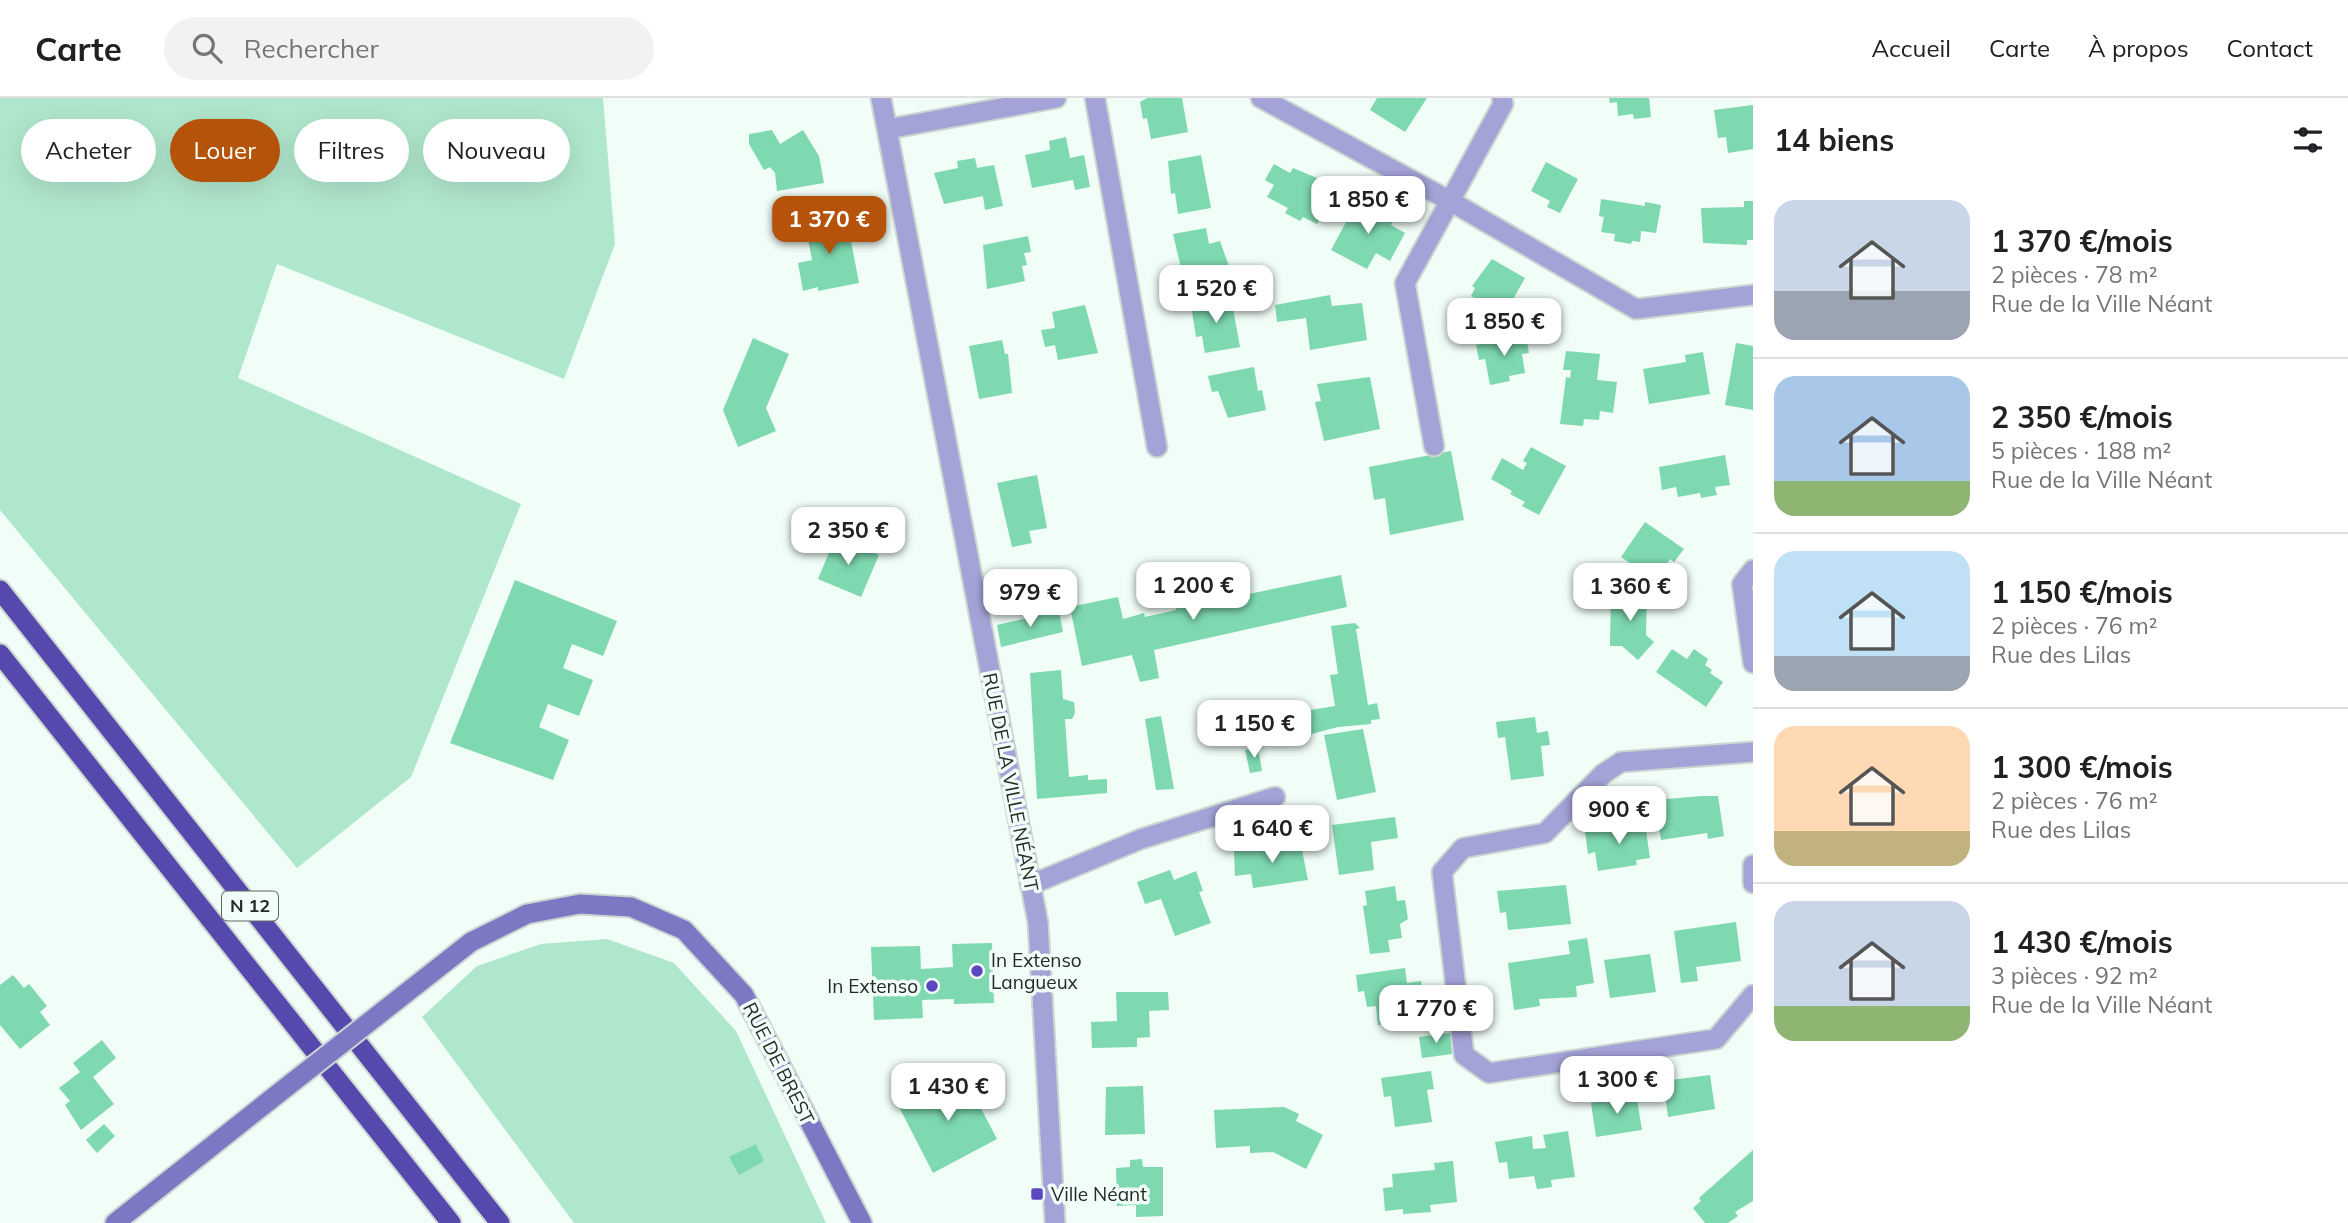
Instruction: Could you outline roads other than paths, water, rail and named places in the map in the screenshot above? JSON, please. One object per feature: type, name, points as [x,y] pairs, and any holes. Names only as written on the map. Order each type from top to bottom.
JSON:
[{"type":"highway","name":"N 12","points":[[0,590],[500,1223]]},
{"type":"highway","name":"N 12","points":[[0,654],[451,1223]]},
{"type":"main road","name":"RUE DE BREST","points":[[115,1223],[471,942],[527,914],[580,904],[631,907],[684,930],[744,995],[862,1223]]},
{"type":"street","name":"RUE DE LA VILLE NÉANT","points":[[881,98],[1038,923],[1055,1223]]},
{"type":"street","points":[[888,129],[1056,98]]},
{"type":"street","points":[[1095,98],[1157,447]]},
{"type":"street","points":[[1261,98],[1450,201],[1636,309],[1753,295]]},
{"type":"street","points":[[1434,446],[1405,283],[1479,152],[1503,104],[1502,98]]},
{"type":"street","points":[[1753,570],[1742,584],[1753,663]]},
{"type":"street","points":[[1753,752],[1621,762],[1604,774],[1545,833],[1463,848],[1442,872],[1464,1055],[1489,1073],[1716,1039],[1753,995]]},
{"type":"street","points":[[1031,886],[1141,839],[1275,797]]},
{"type":"street","points":[[1753,865],[1753,883]]},
{"type":"place","name":"In Extenso Langueux","points":[[977,971]]},
{"type":"place","name":"In Extenso","points":[[932,986]]},
{"type":"place","name":"Ville Néant","points":[[1037,1194]]}]
